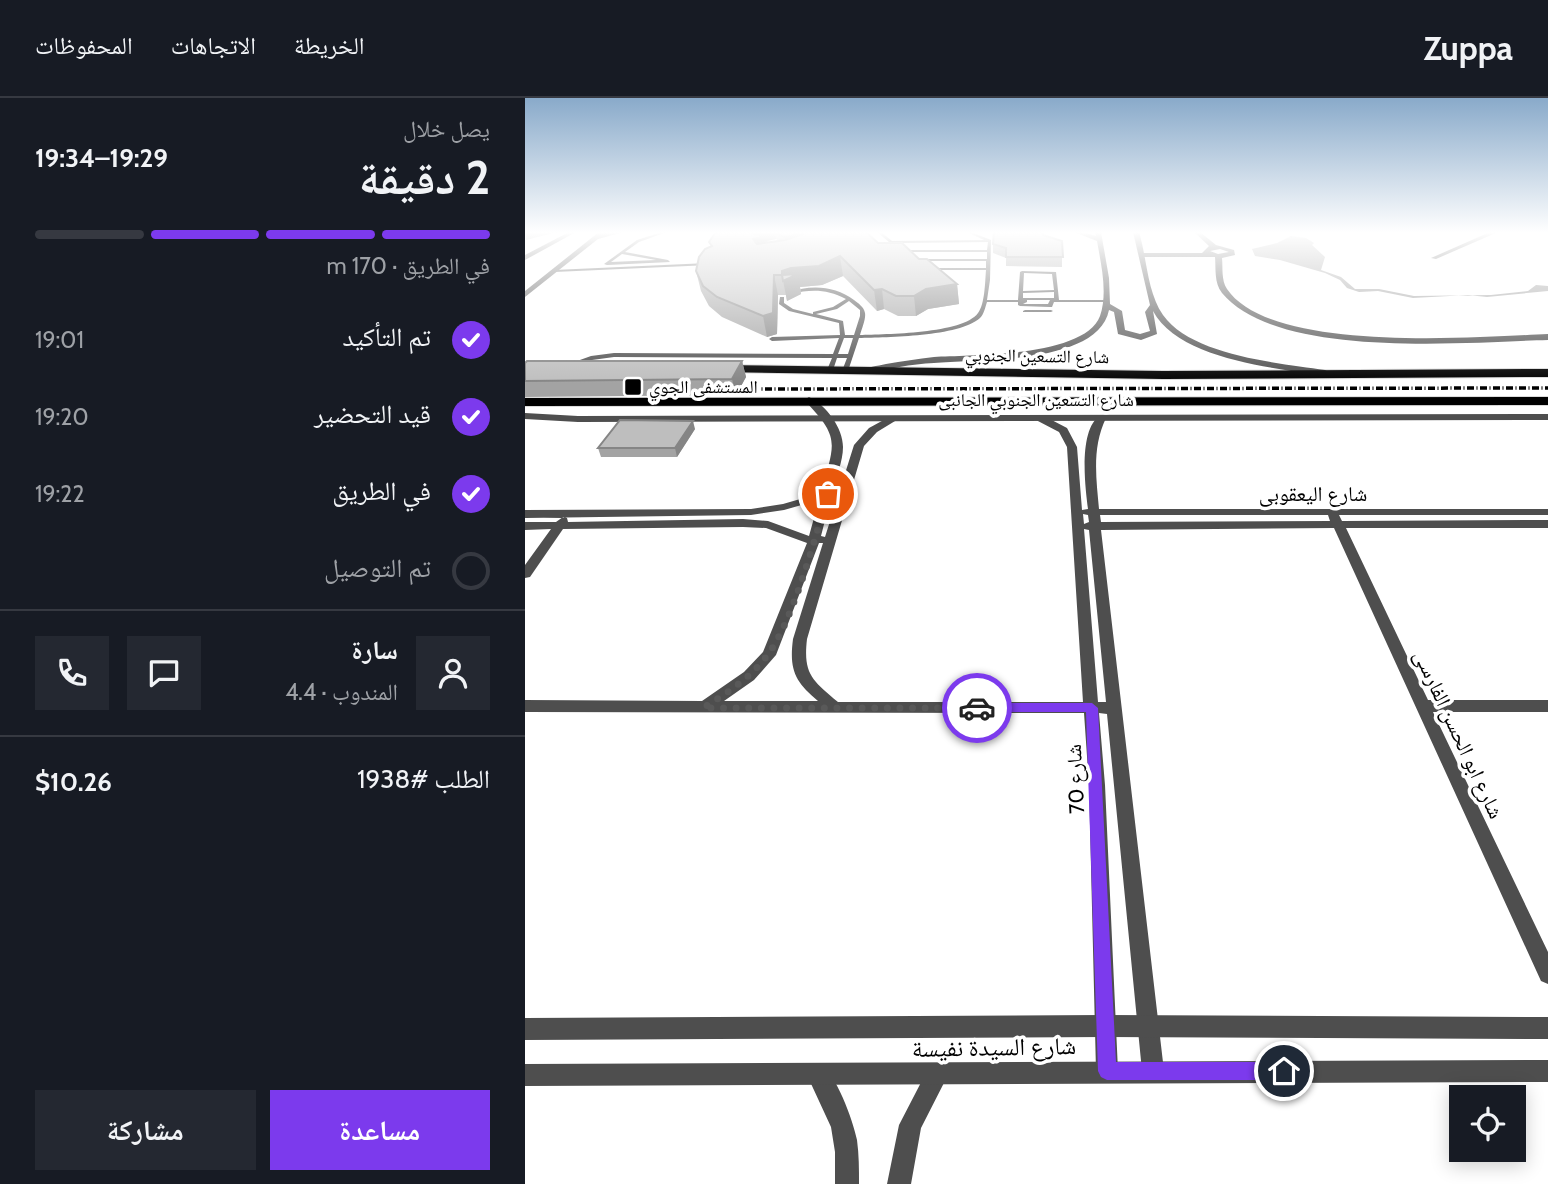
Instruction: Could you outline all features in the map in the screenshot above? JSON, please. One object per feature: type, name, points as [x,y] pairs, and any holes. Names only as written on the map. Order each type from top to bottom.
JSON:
[{"type":"highway","name":"شارع التسعين الجنوبي","points":[[557,368],[1329,374],[1548,373]]},
{"type":"highway","points":[[1322,401],[1331,417]]},
{"type":"highway","points":[[525,402],[1548,401]]},
{"type":"street","points":[[525,295],[540,283]]},
{"type":"street","points":[[865,371],[908,363],[1018,355],[1077,340],[1094,330],[1104,319],[1107,301],[1105,283]]},
{"type":"street","points":[[1147,283],[1154,304],[1164,322],[1173,330],[1201,344],[1260,362],[1329,374]]},
{"type":"street","points":[[1221,283],[1231,299],[1265,319],[1324,335],[1371,339],[1548,337]]},
{"type":"street","points":[[1107,301],[1118,311],[1123,334],[1141,337],[1154,332],[1149,312],[1154,304]]},
{"type":"street","points":[[703,708],[742,682],[768,655],[784,624],[814,540],[838,448],[837,438],[828,418],[809,400]]},
{"type":"street","name":"شارع التسعين الجنوبي الجانبى","points":[[525,416],[578,419],[1548,417]]},
{"type":"street","points":[[836,708],[802,677],[797,660],[800,639],[859,445],[873,430],[895,418]]},
{"type":"street","name":"شارع 70","points":[[1040,418],[1063,430],[1070,438],[1087,519],[1115,708],[1153,1071]]},
{"type":"street","name":"شارع 70","points":[[1101,418],[1093,434],[1090,453],[1087,519],[1107,1071]]},
{"type":"street","points":[[525,514],[751,512],[784,507],[828,494]]},
{"type":"street","name":"شارع اليعقوبى","points":[[1335,519],[1548,512]]},
{"type":"street","points":[[525,574],[568,514]]},
{"type":"street","name":"شارع اليعقوبى","points":[[1087,519],[1335,519],[1548,524]]},
{"type":"street","name":"شارع ابو الحسن الفارسى","points":[[1335,519],[1548,974]]},
{"type":"street","points":[[525,526],[756,524],[814,540],[829,540]]},
{"type":"street","points":[[525,706],[1115,708]]},
{"type":"street","points":[[1422,706],[1548,706]]},
{"type":"street","points":[[525,713],[543,708]]},
{"type":"street","name":"شارع السيدة نفيسة","points":[[525,1030],[1105,1026],[1548,1028]]},
{"type":"street","name":"شارع السيدة نفيسة","points":[[525,1075],[1548,1071]]},
{"type":"street","points":[[818,1075],[843,1124],[848,1149],[846,1184]]},
{"type":"street","points":[[899,1184],[910,1125],[937,1075]]},
{"type":"lane","points":[[772,339],[843,334],[928,334],[955,329],[979,317],[986,283]]},
{"type":"lane","points":[[1021,283],[1023,305]]},
{"type":"lane","points":[[1053,305],[1056,283]]},
{"type":"lane","points":[[789,293],[807,289],[837,291],[863,313],[845,371]]},
{"type":"lane","points":[[1021,292],[1056,292]]},
{"type":"lane","points":[[782,298],[781,304],[786,308],[839,320],[843,334],[830,370]]},
{"type":"lane","points":[[810,314],[835,308],[849,299]]},
{"type":"lane","points":[[984,300],[1023,305],[1107,301]]},
{"type":"lane","points":[[1023,305],[1053,305]]},
{"type":"lane","points":[[557,368],[590,358],[614,355],[849,356]]},
{"type":"shaded area","points":[[1342,283],[1348,283],[1355,289],[1379,289],[1414,296],[1461,295],[1413,298],[1378,291],[1359,292],[1347,288]]},
{"type":"shaded area","points":[[1536,285],[1548,286],[1548,291],[1487,297],[1471,295],[1528,291]]},
{"type":"building","points":[[701,283],[774,283],[773,313],[763,316],[717,297]]},
{"type":"building","points":[[867,283],[957,284],[926,289],[914,296],[896,296],[882,289],[874,290]]},
{"type":"building","points":[[527,361],[742,361],[732,379],[525,381]]},
{"type":"building","points":[[620,420],[693,421],[675,448],[598,448]]},
{"type":"railway","points":[[739,389],[1548,388]]},
{"type":"way so far","points":[[828,494],[784,624],[768,655],[742,682],[703,708],[977,708]]},
{"type":"place","name":"المستشفى الجوي","points":[[633,387]]},
{"type":"route","points":[[977,708],[1092,708],[1107,1071],[1284,1071]]}]
